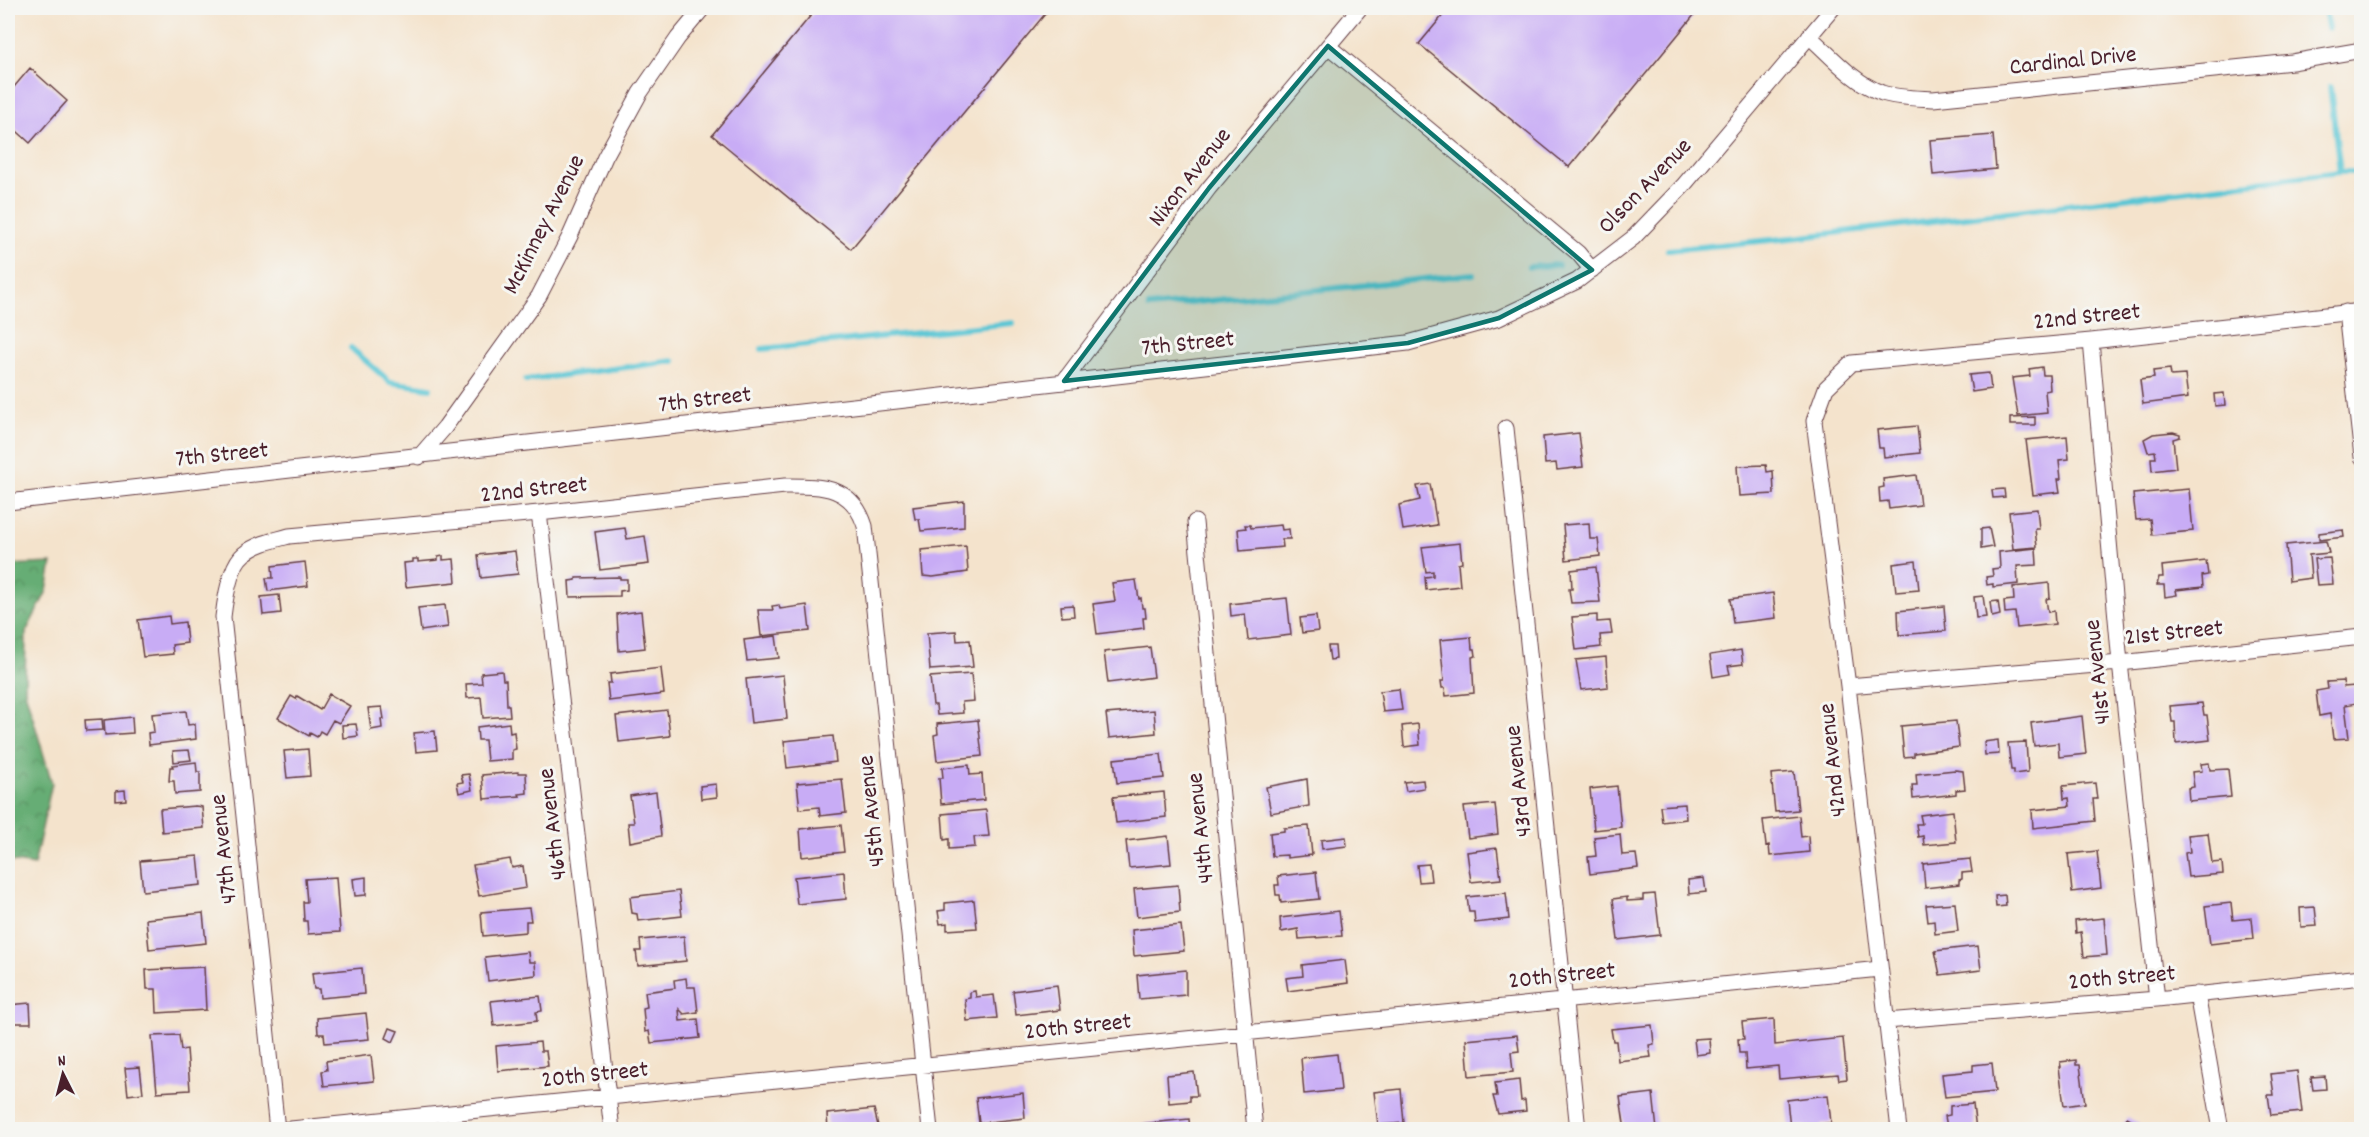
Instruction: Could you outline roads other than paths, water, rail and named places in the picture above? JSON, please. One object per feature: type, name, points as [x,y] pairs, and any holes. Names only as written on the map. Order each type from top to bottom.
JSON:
[{"type":"street","name":"McKinney Avenue","points":[[419,457],[445,427],[538,296],[570,236],[605,157],[640,93],[678,38],[703,8]]},
{"type":"street","name":"Nixon Avenue","points":[[1064,381],[1209,188],[1360,8]]},
{"type":"street","name":"Olson Avenue","points":[[1408,343],[1499,318],[1576,281],[1633,238],[1683,186],[1833,8]]},
{"type":"street","name":"Cardinal Drive","points":[[1809,36],[1858,80],[1881,93],[1905,98],[1933,99],[2292,62],[2361,50]]},
{"type":"street","points":[[1328,46],[1578,253],[1592,270]]},
{"type":"street","points":[[2354,312],[2361,457]]},
{"type":"street","name":"22nd Street","points":[[1826,388],[1852,363],[2091,341],[2354,312]]},
{"type":"street","name":"41st Avenue","points":[[2091,341],[2120,663],[2157,999]]},
{"type":"street","name":"7th Street","points":[[8,502],[1408,343]]},
{"type":"street","name":"42nd Avenue","points":[[1826,388],[1814,421],[1848,686],[1899,1130]]},
{"type":"street","name":"43rd Avenue","points":[[1506,428],[1578,1130]]},
{"type":"street","name":"22nd Street","points":[[237,566],[243,555],[264,543],[289,536],[539,513],[785,486],[830,488],[844,496]]},
{"type":"street","name":"45th Avenue","points":[[844,496],[854,502],[865,526],[930,1130]]},
{"type":"street","name":"46th Avenue","points":[[539,513],[612,1130]]},
{"type":"street","name":"44th Avenue","points":[[1195,522],[1255,1130]]},
{"type":"street","name":"47th Avenue","points":[[237,566],[227,587],[223,617],[279,1130]]},
{"type":"street","name":"21st Street","points":[[1848,686],[2120,663],[2361,637]]},
{"type":"street","name":"20th Street","points":[[279,1130],[1880,969]]},
{"type":"street","name":"20th Street","points":[[1886,1022],[2157,999],[2361,977]]},
{"type":"street","points":[[2197,994],[2221,1130]]},
{"type":"waterway","points":[[2325,8],[2328,28]]},
{"type":"waterway","points":[[2330,87],[2340,172]]},
{"type":"waterway","points":[[1668,250],[1801,237],[2340,172],[2362,172]]},
{"type":"waterway","points":[[1529,267],[1558,265]]},
{"type":"waterway","points":[[1149,307],[1473,274]]},
{"type":"waterway","points":[[762,349],[1013,323]]},
{"type":"waterway","points":[[351,348],[390,382],[430,388]]},
{"type":"waterway","points":[[526,380],[674,361]]}]
